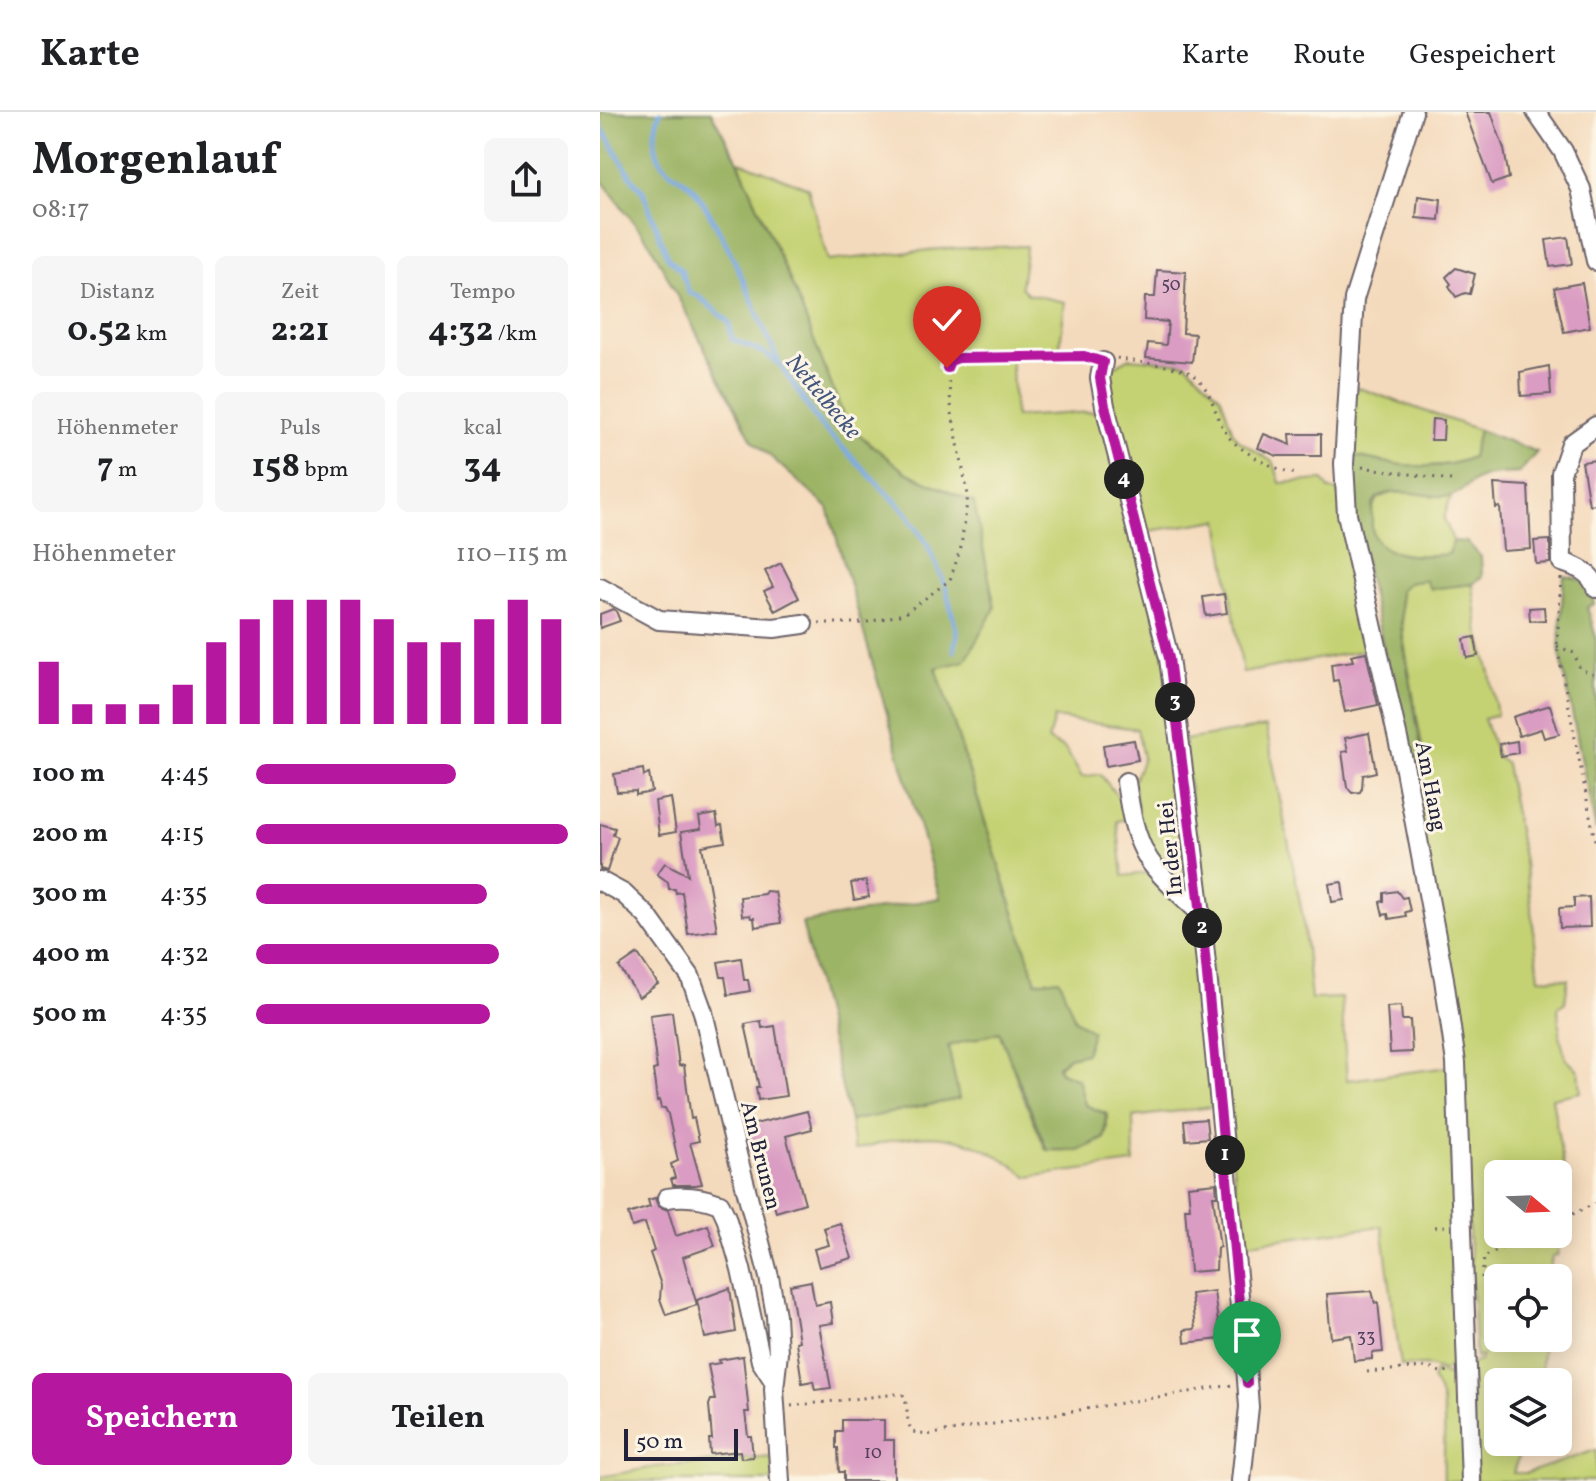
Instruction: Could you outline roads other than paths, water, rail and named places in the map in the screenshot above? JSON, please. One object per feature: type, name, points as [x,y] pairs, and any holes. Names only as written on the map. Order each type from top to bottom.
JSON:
[{"type":"street","name":"Am Hang","points":[[1413,112],[1354,299],[1344,464],[1347,514],[1405,770],[1444,979],[1456,1063],[1471,1481]]},
{"type":"street","points":[[1536,112],[1563,151],[1581,189],[1596,261]]},
{"type":"street","name":"In der Hei","points":[[1108,360],[1100,378],[1169,658],[1201,914],[1249,1407],[1241,1481]]},
{"type":"street","points":[[1596,426],[1571,444],[1561,473],[1562,562],[1583,570],[1594,581],[1596,588]]},
{"type":"street","points":[[600,588],[659,620],[774,628],[803,624]]},
{"type":"street","points":[[1126,782],[1131,815],[1150,862],[1201,914]]},
{"type":"street","name":"Am Brunen","points":[[600,881],[624,894],[647,916],[690,976],[698,994],[769,1277],[778,1336],[774,1381],[780,1481]]},
{"type":"street","points":[[667,1198],[703,1198],[720,1204],[741,1269],[761,1361],[774,1381]]},
{"type":"waterway","points":[[660,112],[655,136],[660,160],[668,170],[692,187],[709,212],[732,255],[780,365]]},
{"type":"waterway","name":"Nettelbecke","points":[[600,125],[633,180],[642,189],[668,258],[681,270],[689,293],[697,295],[729,322],[732,339],[766,354],[781,366],[820,425],[905,511],[927,544],[944,583]]},
{"type":"waterway","name":"Nettelbecke","points":[[946,588],[957,634],[954,651]]}]
